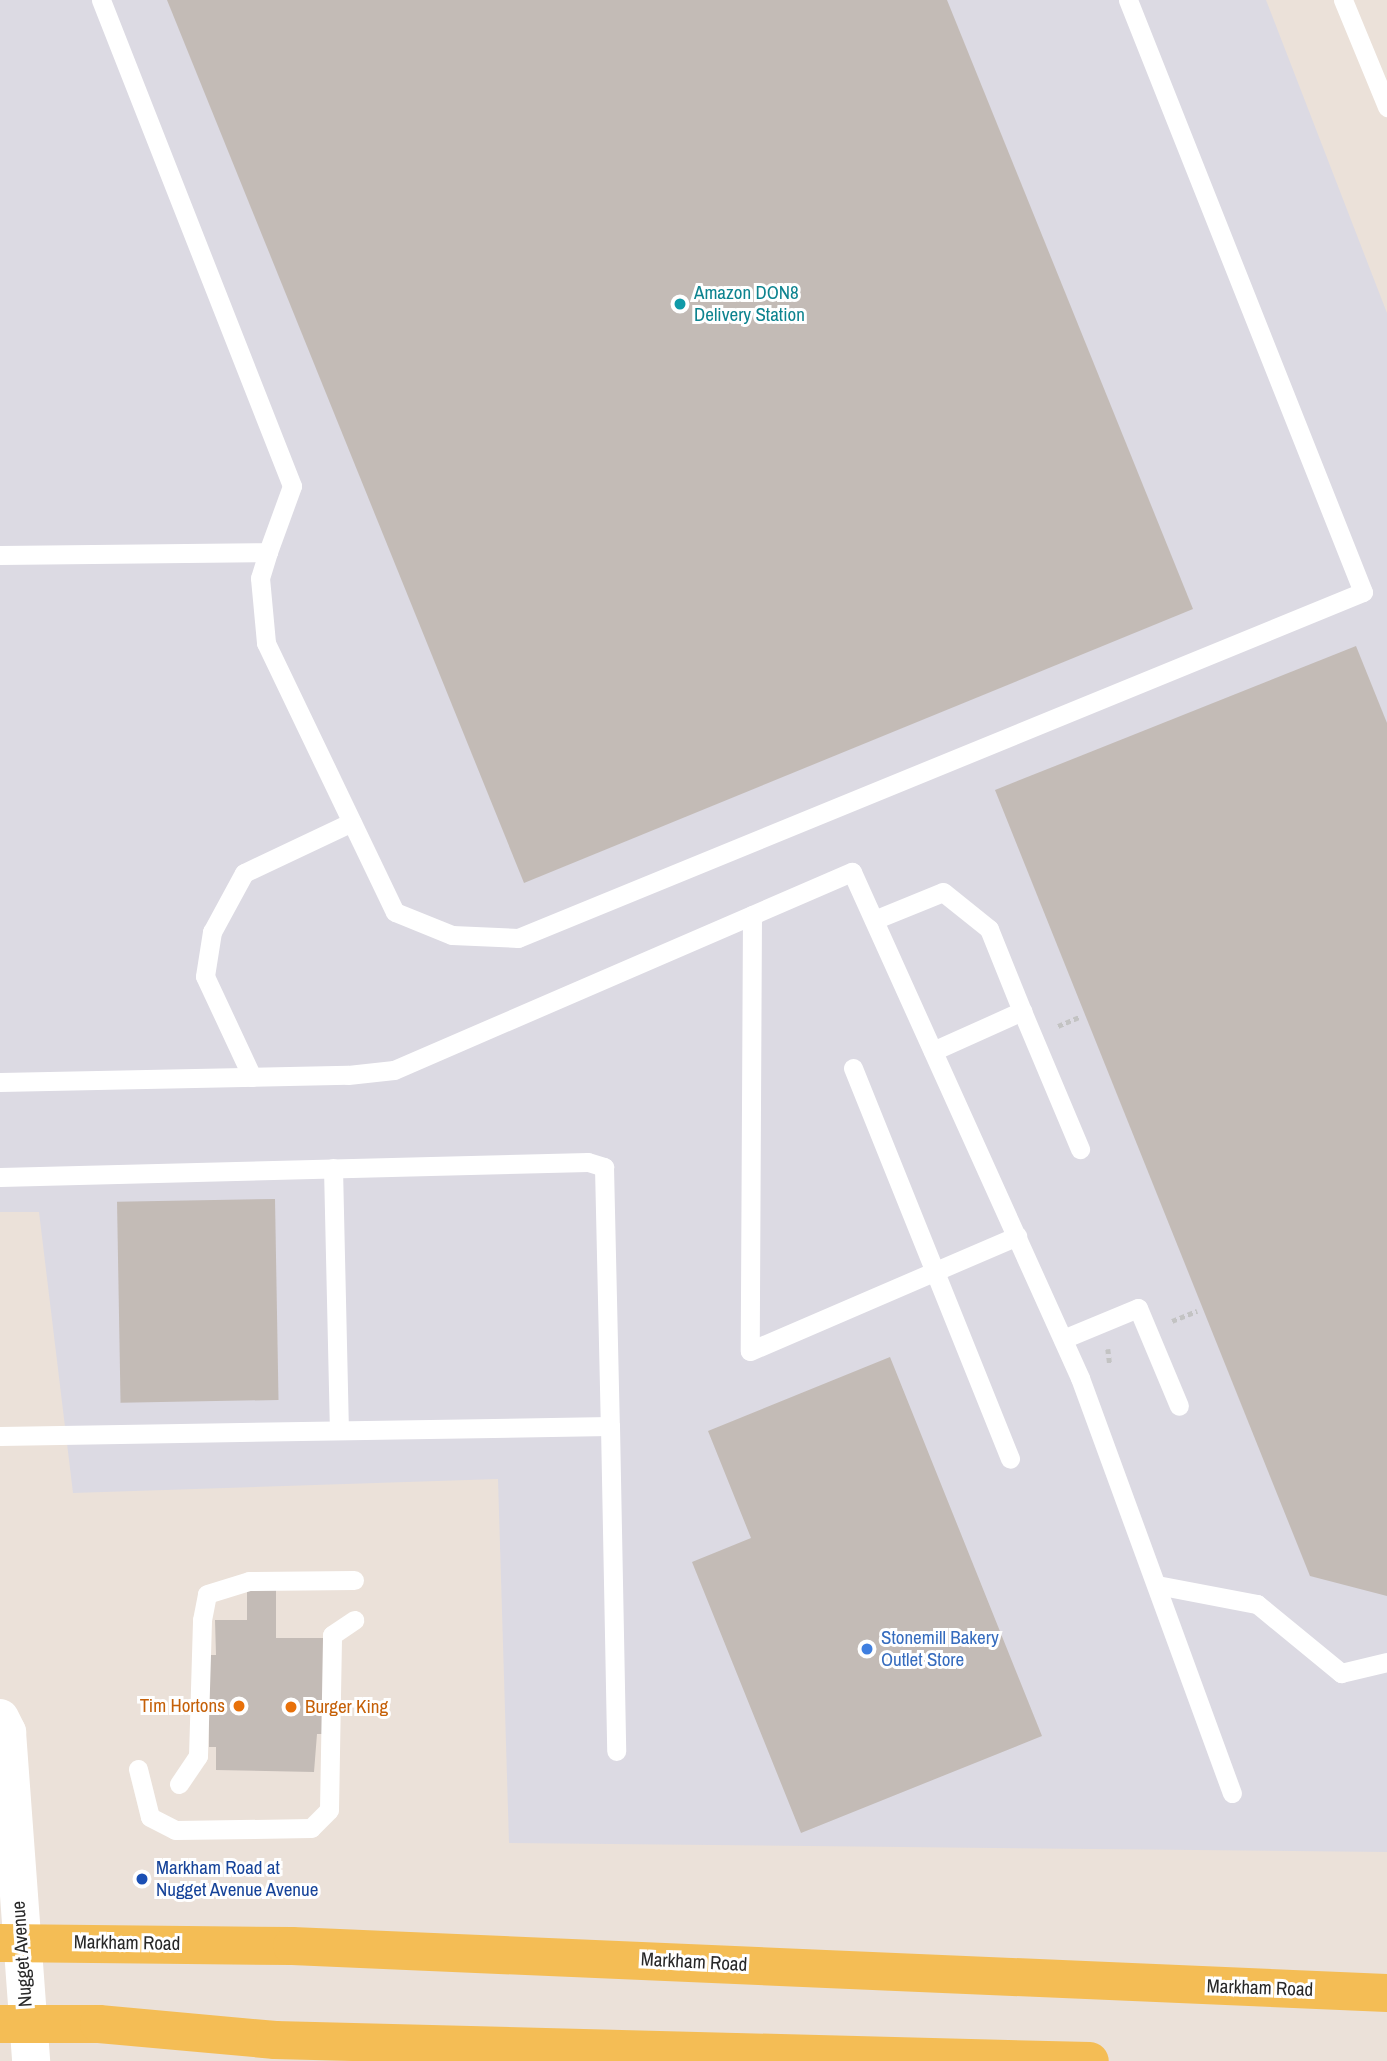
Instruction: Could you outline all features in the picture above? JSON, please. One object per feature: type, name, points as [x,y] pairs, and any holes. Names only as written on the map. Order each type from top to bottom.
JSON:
[{"type":"main road","name":"Markham Road","points":[[10,1942],[345,1948],[1387,1993]]},
{"type":"main road","points":[[13,2024],[99,2024],[275,2040],[1090,2061]]},
{"type":"street","name":"Nugget Avenue","points":[[0,1718],[6,1732],[13,2024],[31,2061]]},
{"type":"lane","points":[[101,0],[292,486],[260,578],[267,643],[395,912],[452,935],[518,938],[1363,592],[1128,0]]},
{"type":"lane","points":[[1343,0],[1387,107]]},
{"type":"lane","points":[[0,555],[268,552]]},
{"type":"lane","points":[[252,1077],[205,976],[212,932],[244,873],[352,822]]},
{"type":"lane","points":[[0,1082],[252,1077],[394,1070],[852,872],[1063,1339],[1233,1793]]},
{"type":"lane","points":[[874,920],[943,892],[989,929],[1080,1149]]},
{"type":"lane","points":[[752,915],[750,1351],[1017,1236]]},
{"type":"lane","points":[[933,1051],[1022,1011]]},
{"type":"lane","points":[[853,1068],[937,1270],[1010,1459]]},
{"type":"lane","points":[[0,1177],[588,1162],[604,1167],[616,1751]]},
{"type":"lane","points":[[333,1168],[339,1429]]},
{"type":"lane","points":[[1063,1339],[1138,1308],[1179,1406]]},
{"type":"lane","points":[[0,1436],[610,1426]]},
{"type":"lane","points":[[179,1784],[198,1756],[202,1620],[207,1594],[249,1581],[354,1580]]},
{"type":"lane","points":[[1157,1585],[1257,1604],[1341,1673],[1387,1662]]},
{"type":"lane","points":[[138,1769],[150,1817],[175,1830],[311,1828],[329,1810],[332,1635],[355,1620]]},
{"type":"path","points":[[1051,1029],[1081,1016]]},
{"type":"path","points":[[1164,1324],[1196,1311]]},
{"type":"shaded area","points":[[0,0],[1266,0],[1387,313],[1387,1852],[509,1843],[498,1479],[73,1493],[39,1212],[0,1212]]},
{"type":"building","name":"Amazon DON8 Delivery Station","points":[[167,0],[947,0],[1193,609],[524,883]]},
{"type":"building","points":[[1356,646],[1387,723],[1387,1596],[1310,1576],[995,790]]},
{"type":"building","points":[[275,1199],[279,1400],[121,1403],[117,1202]]},
{"type":"building","name":"Stonemill Bakery Outlet Store","points":[[890,1357],[1042,1736],[801,1833],[692,1562],[751,1538],[708,1431]]},
{"type":"building","points":[[247,1587],[276,1587],[276,1638],[324,1638],[324,1734],[317,1734],[314,1772],[216,1770],[216,1747],[209,1747],[208,1655],[216,1655],[215,1620],[247,1620]]},
{"type":"place","name":"Amazon DON8 Delivery Station","points":[[680,304]]},
{"type":"place","name":"Stonemill Bakery Outlet Store","points":[[867,1649]]},
{"type":"place","name":"Tim Hortons","points":[[239,1706]]},
{"type":"place","name":"Burger King","points":[[291,1707]]},
{"type":"place","name":"Markham Road at Nugget Avenue Avenue","points":[[142,1879]]}]
